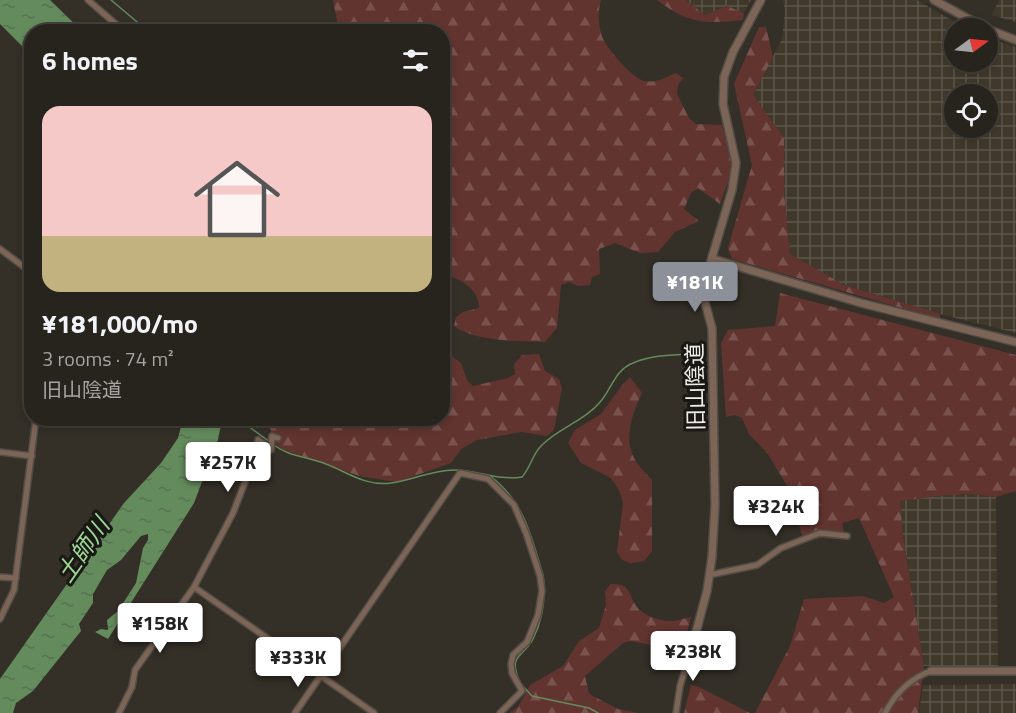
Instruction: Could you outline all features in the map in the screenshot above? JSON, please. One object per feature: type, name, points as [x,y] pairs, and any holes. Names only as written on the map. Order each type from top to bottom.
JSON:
[{"type":"street","points":[[88,0],[115,24]]},
{"type":"street","name":"旧山陰道","points":[[676,713],[680,686],[709,575],[715,507],[712,328],[704,299],[705,280],[732,190],[736,163],[723,104],[724,77],[733,52],[761,0]]},
{"type":"street","points":[[934,0],[966,18]]},
{"type":"street","points":[[998,33],[1016,40]]},
{"type":"street","points":[[0,249],[24,267]]},
{"type":"street","points":[[713,258],[861,303],[1016,342]]},
{"type":"street","points":[[0,619],[14,590],[35,426]]},
{"type":"street","points":[[119,713],[132,687],[135,670],[194,587],[233,513],[254,459],[258,440],[271,450],[272,436],[278,438]]},
{"type":"street","points":[[0,452],[32,456]]},
{"type":"street","points":[[295,713],[460,473],[488,479],[514,505],[540,576],[542,591],[538,615],[527,642],[513,655],[511,664],[512,673],[522,691],[500,713]]},
{"type":"street","points":[[709,575],[757,565],[781,548],[820,533],[847,536]]},
{"type":"street","points":[[0,577],[16,578]]},
{"type":"street","points":[[194,587],[374,713]]},
{"type":"street","points":[[885,713],[904,686],[918,675],[931,671],[1016,671]]},
{"type":"shaded area","points":[[686,0],[751,0],[744,13],[727,6],[705,15]]},
{"type":"shaded area","points":[[783,0],[917,0],[948,18],[944,18],[944,72],[998,72],[998,41],[1016,47],[1016,333],[940,314],[844,285],[790,254],[784,192],[784,138],[753,95],[782,39],[785,11]]},
{"type":"shaded area","points":[[999,0],[1016,0],[1016,22],[992,15]]},
{"type":"shaded area","points":[[972,494],[996,497],[998,666],[924,666],[903,536],[900,501]]},
{"type":"shaded area","points":[[1016,684],[1016,713],[919,713],[923,685]]},
{"type":"green space","points":[[333,0],[601,0],[599,20],[603,38],[612,53],[626,68],[644,81],[656,81],[676,73],[683,78],[678,85],[677,94],[689,118],[696,124],[722,125],[732,158],[728,182],[720,204],[698,188],[691,193],[684,209],[699,221],[675,232],[658,252],[640,253],[615,243],[599,249],[600,274],[592,277],[590,285],[578,286],[569,282],[561,285],[557,328],[545,342],[498,340],[463,331],[454,326],[456,317],[463,312],[479,308],[476,295],[472,290],[461,281],[450,276],[450,24],[338,24]]},
{"type":"green space","points":[[657,0],[686,0],[705,15],[727,6],[744,13],[743,20],[707,22],[688,18]]},
{"type":"green space","points":[[759,27],[766,27],[773,57],[753,95],[784,138],[784,192],[790,254],[844,285],[940,314],[940,319],[732,259],[728,248],[752,165],[734,84]]},
{"type":"green space","points":[[780,293],[1016,355],[1016,491],[996,497],[972,494],[900,501],[903,536],[924,666],[918,713],[755,713],[790,646],[804,599],[863,596],[884,603],[894,597],[859,518],[842,523],[844,532],[839,539],[822,538],[804,541],[798,522],[811,510],[809,501],[792,494],[768,454],[749,434],[742,418],[735,415],[726,417],[721,343],[728,330],[775,326]]},
{"type":"green space","points":[[539,354],[545,371],[559,379],[562,388],[554,430],[547,436],[521,432],[477,440],[461,449],[451,463],[397,482],[359,476],[282,449],[275,443],[269,426],[450,426],[450,355],[461,363],[467,380],[473,386],[508,378],[515,374],[514,364],[522,355]]},
{"type":"green space","points":[[630,377],[642,393],[630,425],[629,442],[634,458],[652,480],[652,551],[644,561],[631,563],[622,560],[617,552],[623,503],[619,490],[611,478],[581,463],[568,443],[575,430],[601,414]]},
{"type":"green space","points":[[611,584],[623,585],[643,613],[672,621],[691,617],[682,651],[631,641],[623,643],[585,676],[589,693],[593,696],[618,709],[638,713],[509,713],[518,707],[530,685],[563,666],[579,641],[599,628],[606,605],[605,591]]},
{"type":"green space","points":[[691,685],[699,687],[750,713],[684,713]]},
{"type":"water","points":[[0,0],[50,0],[75,24],[24,24],[24,48],[0,24]]},
{"type":"water","points":[[181,426],[221,426],[218,440],[194,503],[108,639],[95,632],[101,629],[108,630],[107,620],[118,611],[136,583],[148,534],[141,536],[121,560],[107,570],[93,594],[93,603],[79,624],[81,631],[33,691],[16,703],[13,713],[0,713],[0,679],[124,503],[161,463],[178,438]]},
{"type":"waterway","points":[[111,0],[140,24]]},
{"type":"waterway","points":[[274,445],[289,453],[326,464],[371,482],[399,482],[454,470],[505,478],[522,477],[541,446],[595,408],[627,366],[655,357],[692,354]]},
{"type":"waterway","points":[[248,426],[270,442]]},
{"type":"waterway","points":[[490,476],[502,486],[519,508],[530,533],[544,584]]},
{"type":"waterway","points":[[519,680],[516,660],[535,634],[541,616],[544,592]]},
{"type":"waterway","points":[[521,684],[532,696],[589,708],[598,713]]},
{"type":"water label","name":"土師川","points":[[83,550]]}]
